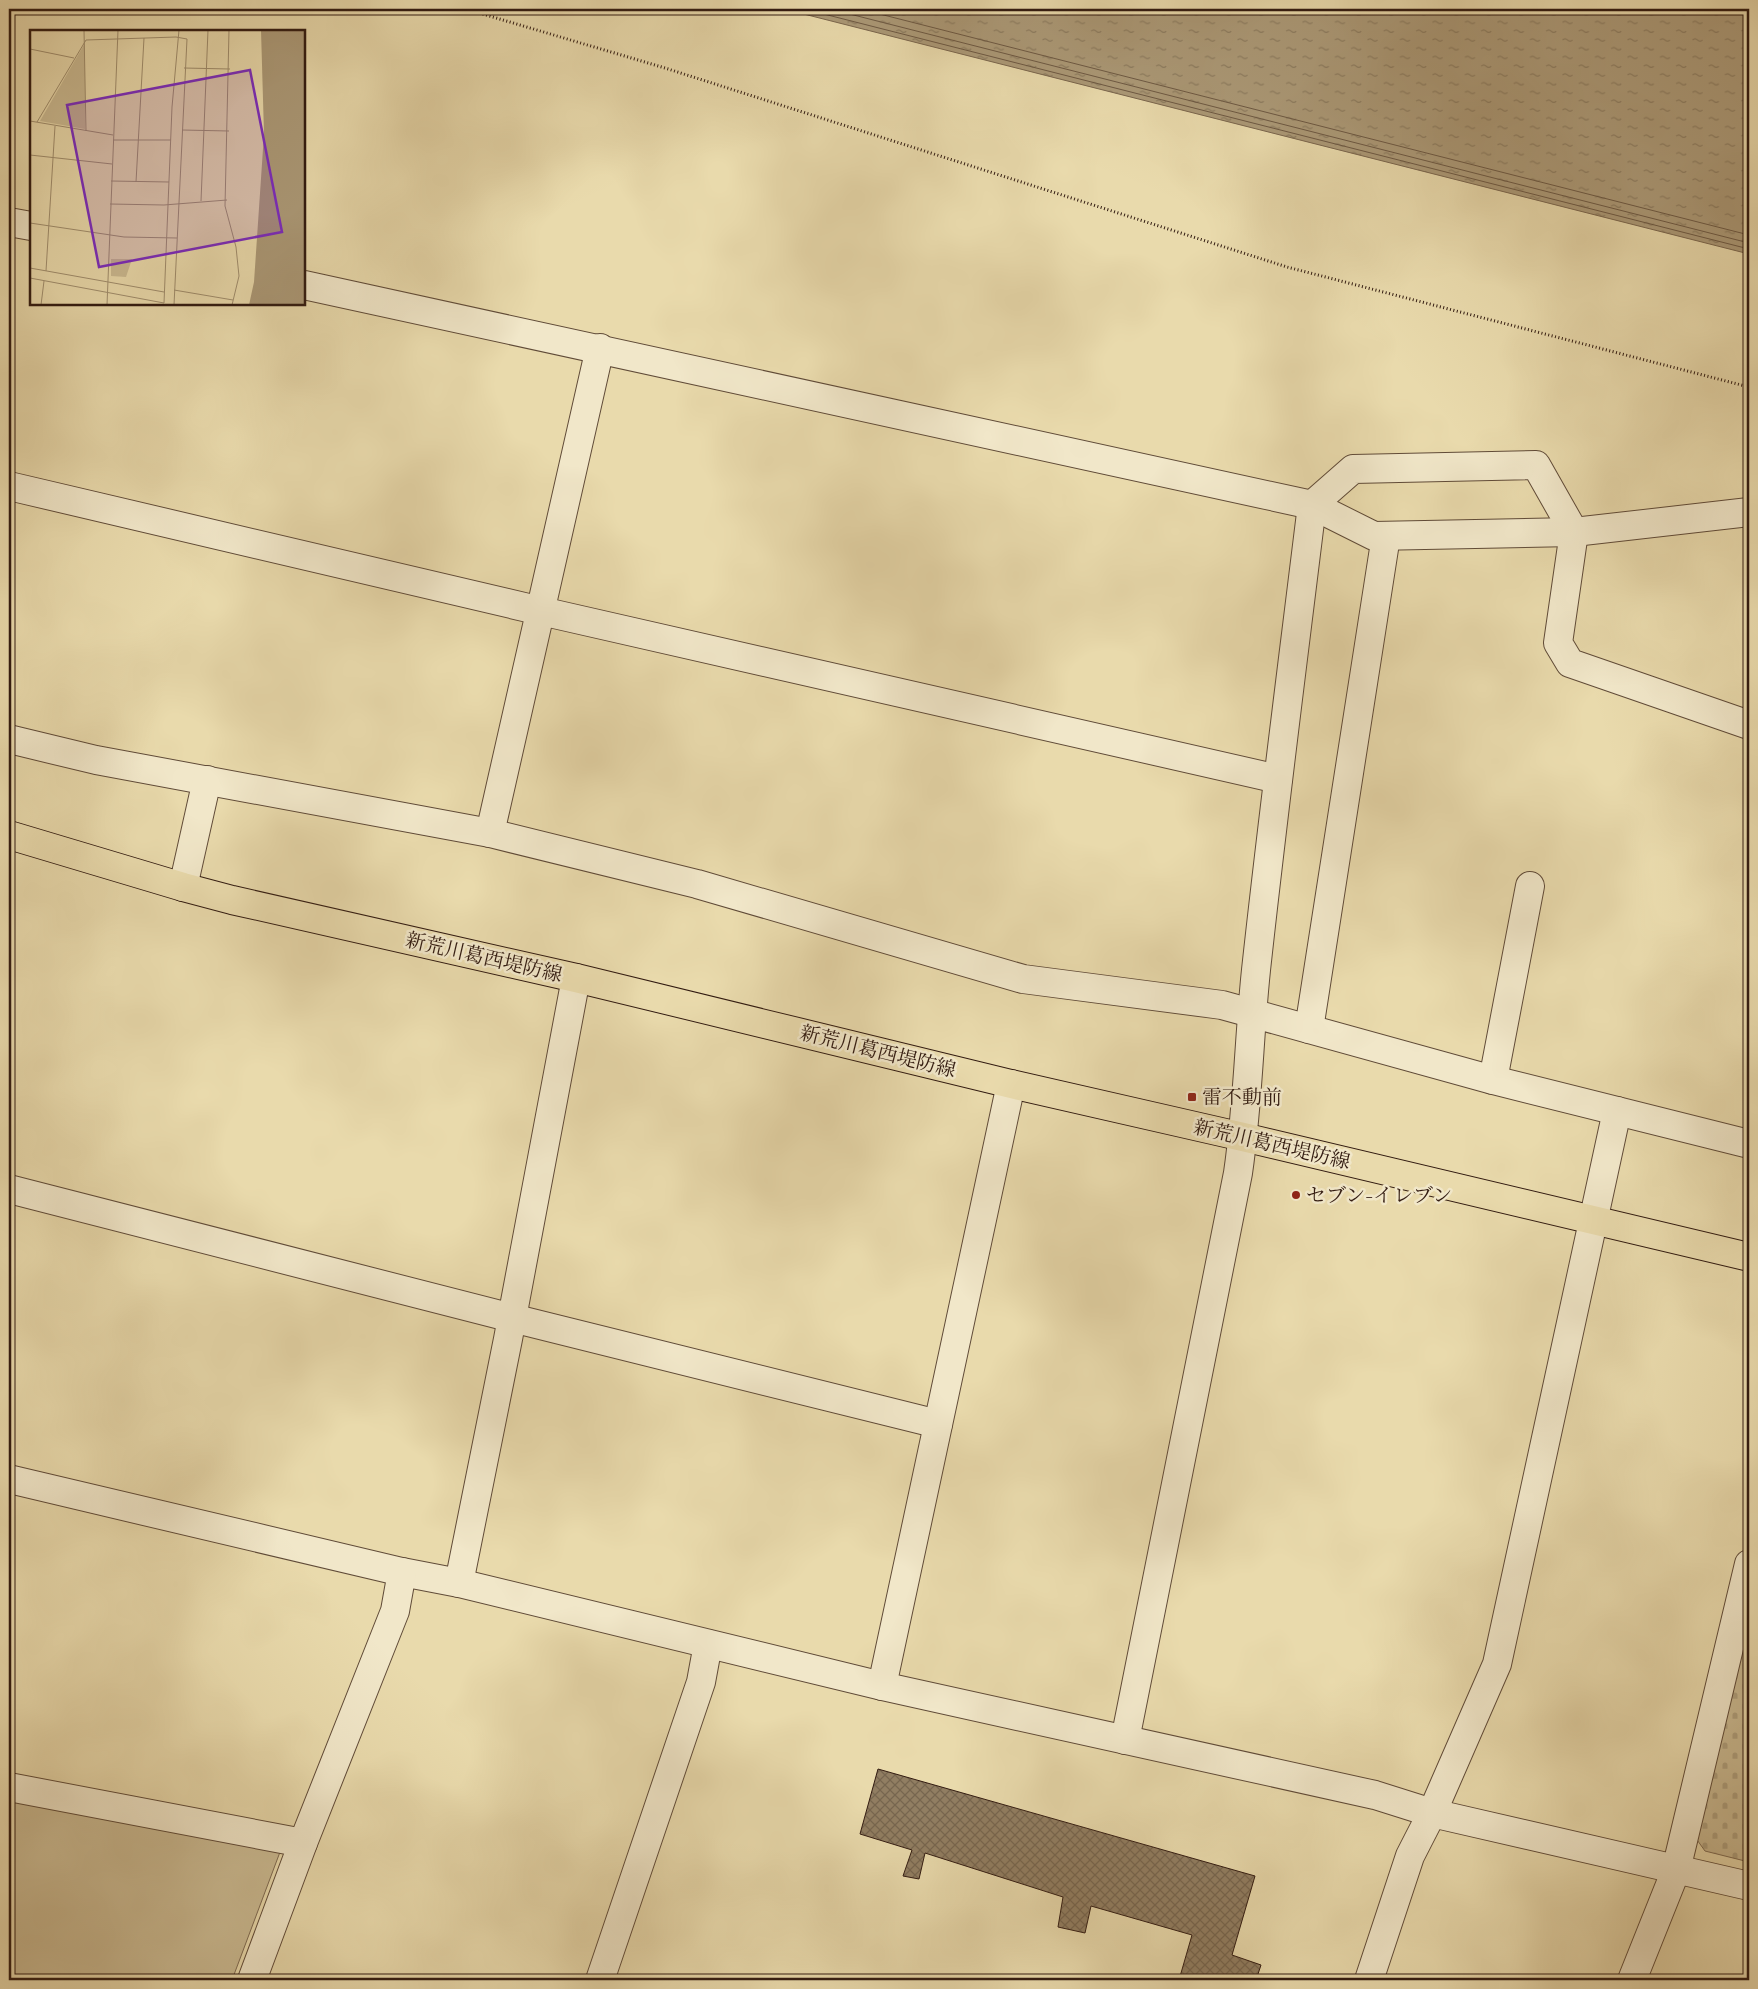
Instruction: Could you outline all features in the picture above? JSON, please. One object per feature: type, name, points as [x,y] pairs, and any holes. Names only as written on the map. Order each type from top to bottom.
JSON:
[{"type":"main road","name":"新荒川葛西堤防線","points":[[9,835],[183,887],[242,902],[576,978],[1011,1084],[1749,1257]]},
{"type":"street","points":[[9,222],[30,226]]},
{"type":"street","points":[[305,285],[600,348],[1312,505],[1374,536],[1574,532],[1749,512]]},
{"type":"street","points":[[490,833],[600,348]]},
{"type":"street","points":[[1126,1740],[1238,1173],[1243,1137],[1252,1014],[1278,779],[1312,505],[1353,469],[1536,465],[1574,532],[1558,643],[1570,663],[1749,725]]},
{"type":"street","points":[[9,486],[541,611],[1278,779]]},
{"type":"street","points":[[1309,1029],[1386,536]]},
{"type":"street","points":[[9,739],[96,760],[490,833],[697,884],[1023,979],[1222,1005],[1492,1080],[1617,1111],[1748,1139]]},
{"type":"street","points":[[183,887],[207,780]]},
{"type":"street","points":[[1492,1080],[1530,886]]},
{"type":"street","points":[[459,1583],[512,1318],[576,978]]},
{"type":"street","points":[[882,1686],[1011,1084]]},
{"type":"street","points":[[1368,1980],[1410,1856],[1432,1813],[1497,1664],[1617,1111]]},
{"type":"street","points":[[9,1189],[512,1318],[938,1424]]},
{"type":"street","points":[[9,1479],[402,1572],[459,1583],[882,1686],[1375,1795],[1432,1813],[1749,1886]]},
{"type":"street","points":[[1632,1980],[1676,1870],[1749,1564]]},
{"type":"street","points":[[252,1980],[303,1843],[396,1611],[402,1572]]},
{"type":"street","points":[[600,1980],[701,1682],[708,1644]]},
{"type":"street","points":[[9,1787],[303,1843]]},
{"type":"path","points":[[466,9],[665,68],[1287,267],[1749,387]]},
{"type":"green space","points":[[1745,1628],[1749,1629],[1749,1862],[1705,1851],[1695,1837]]},
{"type":"green space","points":[[9,1800],[280,1852],[232,1980],[9,1980]]},
{"type":"water","points":[[784,9],[1749,9],[1749,254]]},
{"type":"building","points":[[878,1769],[1255,1876],[1232,1955],[1261,1965],[1256,1980],[1179,1980],[1192,1935],[1091,1906],[1085,1933],[1058,1927],[1063,1897],[925,1853],[919,1879],[903,1876],[912,1850],[860,1834]]},
{"type":"place","name":"雷不動前","points":[[1192,1097]]},
{"type":"place","name":"セブン-イレブン","points":[[1296,1195]]}]
